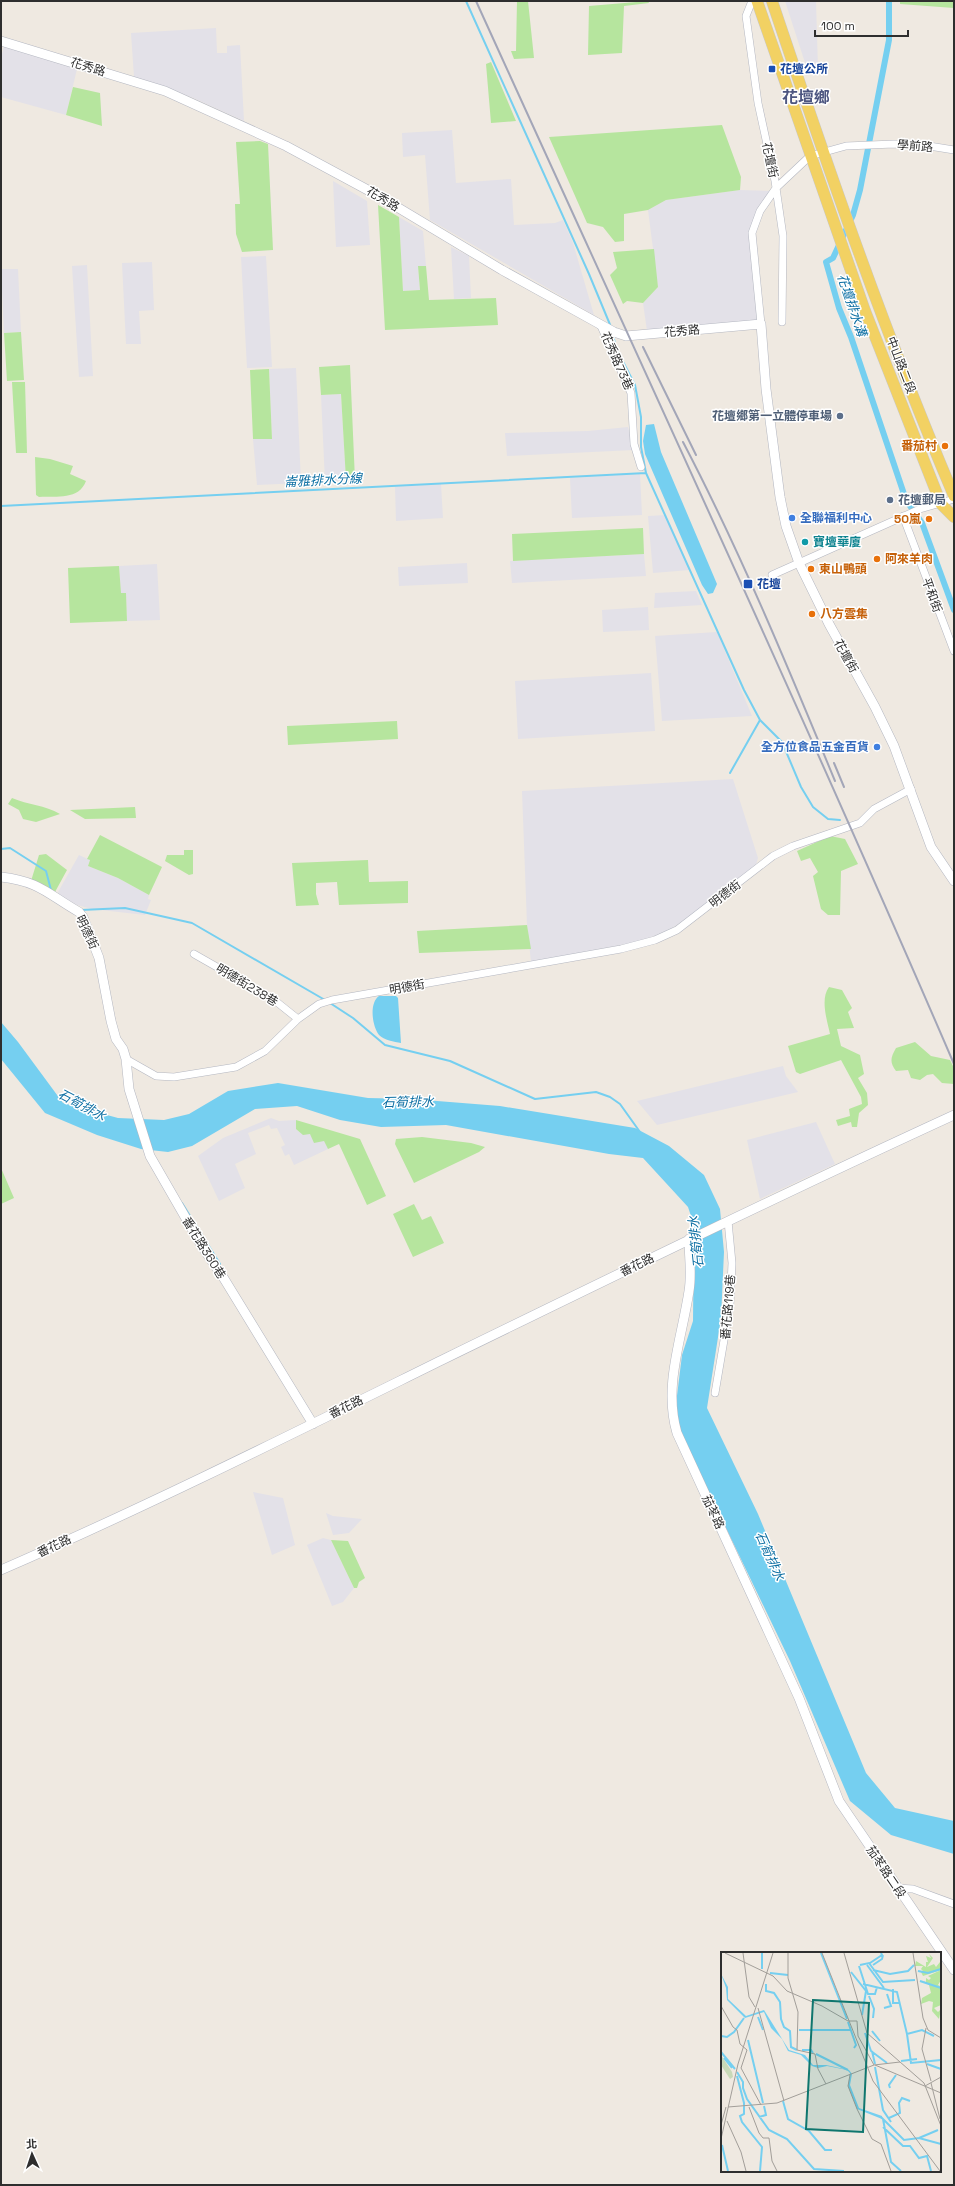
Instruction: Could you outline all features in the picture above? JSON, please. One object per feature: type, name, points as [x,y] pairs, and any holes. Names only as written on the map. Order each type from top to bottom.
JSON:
[{"type":"main road","points":[[757,1],[810,156]]},
{"type":"main road","points":[[772,1],[822,152]]},
{"type":"main road","name":"中山路二段","points":[[822,152],[909,387],[954,497]]},
{"type":"main road","name":"中山路二段","points":[[810,156],[845,254],[941,504]]},
{"type":"main road","points":[[941,504],[954,517]]},
{"type":"street","name":"花壇街","points":[[752,1],[746,16],[758,103],[776,188],[783,236],[782,322]]},
{"type":"street","name":"花秀路","points":[[1,41],[165,91],[286,146],[377,195],[427,227],[601,326],[626,336],[761,324]]},
{"type":"street","name":"學前路","points":[[822,152],[846,146],[862,145],[922,145],[954,150]]},
{"type":"street","points":[[761,324],[752,233],[760,211],[776,188],[810,156],[822,152]]},
{"type":"street","name":"花壇街","points":[[761,324],[766,389],[780,497],[786,526],[799,563],[829,624],[875,707],[894,746],[931,847],[954,881]]},
{"type":"street","name":"花秀路73巷","points":[[601,326],[631,392],[634,444],[641,468]]},
{"type":"street","points":[[772,575],[910,513],[941,504],[954,497]]},
{"type":"street","name":"平和街","points":[[903,516],[954,651]]},
{"type":"street","name":"明德街","points":[[1,877],[26,882],[41,887],[79,912],[83,917],[99,958],[116,1039],[123,1049],[126,1059],[156,1076],[174,1076],[236,1067],[264,1051],[298,1019],[319,1004],[332,1000],[621,949],[663,937],[683,927],[774,856],[793,846],[860,822],[874,809],[911,789]]},
{"type":"street","name":"明德街238巷","points":[[194,954],[273,999],[298,1019]]},
{"type":"street","name":"番花路360巷","points":[[126,1059],[129,1089],[150,1156],[203,1248],[223,1277],[313,1424]]},
{"type":"street","points":[[728,1221],[954,1115]]},
{"type":"street","name":"番花路","points":[[1,1570],[313,1424],[728,1221]]},
{"type":"street","name":"番花路119巷","points":[[715,1393],[730,1305],[732,1263],[728,1221]]},
{"type":"street","name":"茄苳路","points":[[689,1239],[690,1291],[672,1391],[675,1426],[681,1445],[799,1698],[826,1770]]},
{"type":"street","name":"茄苳路二段","points":[[826,1770],[844,1810],[954,1970]]},
{"type":"street","points":[[897,1888],[913,1889],[954,1904]]},
{"type":"shaded area","points":[[785,1],[816,1],[818,69],[808,72]]},
{"type":"shaded area","points":[[216,28],[217,53],[227,53],[227,46],[240,45],[244,121],[191,97],[134,77],[131,33]]},
{"type":"shaded area","points":[[4,46],[77,69],[66,115],[1,97],[1,58]]},
{"type":"shaded area","points":[[452,130],[456,183],[511,179],[514,225],[555,223],[563,220],[573,243],[594,315],[430,220],[425,155],[403,157],[402,133]]},
{"type":"shaded area","points":[[333,181],[367,201],[370,245],[336,247]]},
{"type":"shaded area","points":[[740,190],[772,191],[755,230],[757,321],[647,331],[643,303],[658,287],[648,210],[666,200]]},
{"type":"shaded area","points":[[399,217],[423,231],[426,266],[418,266],[420,290],[403,291]]},
{"type":"shaded area","points":[[451,247],[469,256],[471,298],[454,299]]},
{"type":"shaded area","points":[[266,256],[272,367],[247,368],[241,257]]},
{"type":"shaded area","points":[[152,262],[154,310],[139,311],[141,344],[126,344],[122,263]]},
{"type":"shaded area","points":[[87,265],[93,376],[79,377],[72,266]]},
{"type":"shaded area","points":[[1,269],[18,269],[21,332],[4,333]]},
{"type":"shaded area","points":[[296,368],[301,483],[257,485],[253,439],[272,438],[269,369]]},
{"type":"shaded area","points":[[341,394],[346,480],[325,482],[321,395]]},
{"type":"shaded area","points":[[628,427],[634,450],[507,456],[505,433],[588,431]]},
{"type":"shaded area","points":[[640,474],[642,515],[572,518],[570,478]]},
{"type":"shaded area","points":[[441,484],[443,518],[396,521],[395,487]]},
{"type":"shaded area","points":[[666,515],[690,570],[653,573],[648,516]]},
{"type":"shaded area","points":[[644,554],[646,576],[512,583],[510,561]]},
{"type":"shaded area","points":[[467,563],[468,583],[399,586],[398,567]]},
{"type":"shaded area","points":[[157,564],[160,620],[127,621],[126,594],[121,594],[119,566]]},
{"type":"shaded area","points":[[696,591],[702,605],[654,608],[655,593]]},
{"type":"shaded area","points":[[648,607],[649,630],[603,632],[602,610]]},
{"type":"shaded area","points":[[717,632],[752,716],[662,721],[655,636]]},
{"type":"shaded area","points":[[651,673],[655,731],[518,739],[515,681]]},
{"type":"shaded area","points":[[733,779],[758,858],[756,865],[682,922],[665,932],[637,942],[531,962],[527,925],[522,791]]},
{"type":"shaded area","points":[[79,855],[90,860],[88,866],[118,878],[149,895],[148,899],[151,900],[145,915],[92,909],[77,905],[59,895],[58,892]]},
{"type":"shaded area","points":[[783,1066],[786,1076],[798,1092],[657,1125],[637,1101]]},
{"type":"shaded area","points":[[271,1118],[279,1121],[296,1120],[298,1131],[324,1140],[328,1149],[294,1165],[289,1154],[285,1156],[281,1147],[285,1145],[277,1128],[271,1129],[269,1125],[248,1133],[256,1154],[235,1164],[245,1188],[219,1201],[198,1156],[223,1138]]},
{"type":"shaded area","points":[[816,1122],[835,1164],[760,1199],[747,1140]]},
{"type":"shaded area","points":[[253,1492],[283,1498],[295,1545],[272,1555]]},
{"type":"shaded area","points":[[326,1513],[333,1516],[362,1519],[349,1533],[333,1535]]},
{"type":"shaded area","points":[[323,1538],[331,1540],[354,1588],[343,1602],[332,1606],[307,1545]]},
{"type":"green space","points":[[517,1],[528,1],[534,58],[514,59],[511,51],[516,51]]},
{"type":"green space","points":[[648,1],[649,3],[624,6],[622,53],[588,55],[589,6]]},
{"type":"green space","points":[[900,1],[954,1],[954,8],[900,4]]},
{"type":"green space","points":[[491,62],[516,121],[491,123],[486,64]]},
{"type":"green space","points":[[73,87],[100,93],[102,126],[66,115]]},
{"type":"green space","points":[[722,125],[741,177],[740,190],[666,200],[648,210],[624,214],[624,241],[615,242],[603,227],[587,223],[549,137]]},
{"type":"green space","points":[[260,141],[268,144],[273,250],[242,252],[236,234],[235,204],[240,204],[236,142]]},
{"type":"green space","points":[[378,205],[399,217],[403,291],[420,290],[418,266],[426,266],[429,300],[496,298],[498,325],[385,330]]},
{"type":"green space","points":[[654,249],[658,287],[643,303],[627,301],[623,304],[610,275],[617,268],[613,252]]},
{"type":"green space","points":[[21,332],[24,380],[7,381],[4,333]]},
{"type":"green space","points":[[350,365],[355,480],[346,480],[341,394],[321,395],[319,367]]},
{"type":"green space","points":[[269,369],[272,439],[253,439],[250,370]]},
{"type":"green space","points":[[12,382],[25,382],[27,453],[16,453]]},
{"type":"green space","points":[[35,457],[50,459],[73,466],[70,474],[86,481],[83,487],[67,496],[39,497],[36,495]]},
{"type":"green space","points":[[643,528],[644,554],[513,561],[512,534]]},
{"type":"green space","points":[[119,566],[121,593],[126,593],[127,621],[70,623],[68,568]]},
{"type":"green space","points":[[397,721],[398,739],[288,745],[287,726]]},
{"type":"green space","points":[[12,798],[60,814],[36,822],[23,819],[19,810],[8,804]]},
{"type":"green space","points":[[135,807],[136,818],[85,819],[70,810]]},
{"type":"green space","points":[[100,835],[162,867],[149,895],[118,878],[88,866],[90,860],[87,859]]},
{"type":"green space","points":[[830,836],[845,839],[858,864],[841,871],[840,915],[828,915],[821,909],[813,876],[818,872],[810,858],[801,861],[797,851]]},
{"type":"green space","points":[[184,850],[193,850],[193,874],[189,875],[165,861],[167,855],[184,855]]},
{"type":"green space","points":[[46,854],[67,870],[55,892],[31,881],[39,855]]},
{"type":"green space","points":[[368,860],[369,882],[408,881],[408,903],[339,905],[337,882],[316,883],[316,894],[319,905],[296,906],[292,863]]},
{"type":"green space","points":[[527,925],[531,949],[419,953],[417,931]]},
{"type":"green space","points":[[829,987],[842,990],[852,1008],[848,1012],[854,1028],[837,1029],[841,1046],[860,1055],[864,1074],[858,1078],[867,1093],[868,1105],[859,1113],[857,1127],[852,1127],[851,1122],[838,1126],[836,1120],[850,1116],[849,1109],[862,1104],[861,1097],[841,1060],[800,1074],[796,1072],[788,1046],[830,1034],[825,1003],[826,992]]},
{"type":"green space","points":[[915,1042],[931,1056],[950,1060],[954,1068],[954,1084],[942,1083],[933,1074],[927,1075],[920,1080],[911,1078],[908,1070],[896,1071],[892,1065],[892,1060],[896,1048]]},
{"type":"green space","points":[[296,1120],[360,1139],[386,1196],[367,1205],[339,1144],[328,1149],[324,1141],[314,1143],[310,1134],[303,1135],[296,1129]]},
{"type":"green space","points":[[422,1137],[471,1143],[485,1147],[479,1152],[414,1183],[395,1144],[396,1139]]},
{"type":"green space","points":[[1,1168],[14,1198],[1,1204]]},
{"type":"green space","points":[[414,1204],[422,1220],[431,1216],[444,1243],[413,1257],[393,1214]]},
{"type":"green space","points":[[331,1540],[348,1541],[365,1578],[359,1582],[357,1588],[354,1588]]},
{"type":"water","points":[[654,424],[661,452],[717,584],[713,593],[708,594],[702,585],[645,454],[643,441],[646,425]]},
{"type":"water","points":[[379,996],[396,996],[398,998],[401,1043],[384,1038],[379,1035],[377,1031],[373,1021],[373,1009],[376,999]]},
{"type":"water","name":"石筍排水","points":[[1,1022],[18,1042],[63,1103],[118,1118],[164,1120],[189,1114],[228,1091],[278,1083],[368,1098],[412,1099],[500,1106],[635,1128],[669,1146],[704,1175],[720,1209],[724,1252],[721,1318],[707,1408],[758,1514],[866,1773],[895,1808],[954,1821],[954,1854],[891,1835],[850,1801],[790,1661],[674,1420],[682,1355],[693,1321],[694,1225],[688,1207],[643,1158],[609,1154],[446,1125],[381,1127],[340,1120],[297,1106],[255,1109],[192,1146],[168,1152],[141,1149],[97,1135],[45,1113],[1,1059]]},
{"type":"waterway","points":[[466,1],[589,274],[611,327]]},
{"type":"waterway","name":"花壇排水溝","points":[[889,1],[889,40],[860,190],[853,215],[833,258],[826,262],[839,308],[851,337],[906,500],[922,523],[954,610]]},
{"type":"waterway","points":[[613,335],[616,348],[635,385],[641,417],[641,447],[646,473],[744,690],[760,720],[730,773]]},
{"type":"waterway","name":"崙雅排水分線","points":[[1,506],[646,473]]},
{"type":"waterway","points":[[760,720],[782,742],[801,787],[813,807],[828,819],[840,820]]},
{"type":"waterway","points":[[1,849],[10,848],[46,871],[51,890]]},
{"type":"waterway","points":[[81,910],[125,908],[192,923],[325,1000]]},
{"type":"waterway","points":[[330,1003],[353,1018],[385,1045],[450,1061],[535,1099],[596,1092],[610,1097],[620,1104],[640,1132]]},
{"type":"waterway","points":[[182,1203],[220,1264]]},
{"type":"railway","points":[[476,1],[778,664],[954,1064]]},
{"type":"railway","points":[[643,347],[696,455]]},
{"type":"railway","points":[[683,442],[744,567],[835,781]]},
{"type":"railway","points":[[834,763],[844,787]]},
{"type":"place","name":"花壇公所","points":[[772,69]]},
{"type":"place","name":"花壇鄉第一立體停車場","points":[[840,416]]},
{"type":"place","name":"番茄村","points":[[945,446]]},
{"type":"place","name":"花壇郵局","points":[[890,500]]},
{"type":"place","name":"全聯福利中心","points":[[792,518]]},
{"type":"place","name":"50嵐","points":[[929,519]]},
{"type":"place","name":"寶壇華廈","points":[[805,542]]},
{"type":"place","name":"阿來羊肉","points":[[877,559]]},
{"type":"place","name":"東山鴨頭","points":[[811,569]]},
{"type":"place","name":"花壇","points":[[748,584]]},
{"type":"place","name":"八方雲集","points":[[812,614]]},
{"type":"place","name":"全方位食品五金百貨","points":[[877,747]]},
{"type":"district","name":"花壇鄉","points":[[806,97]]}]
